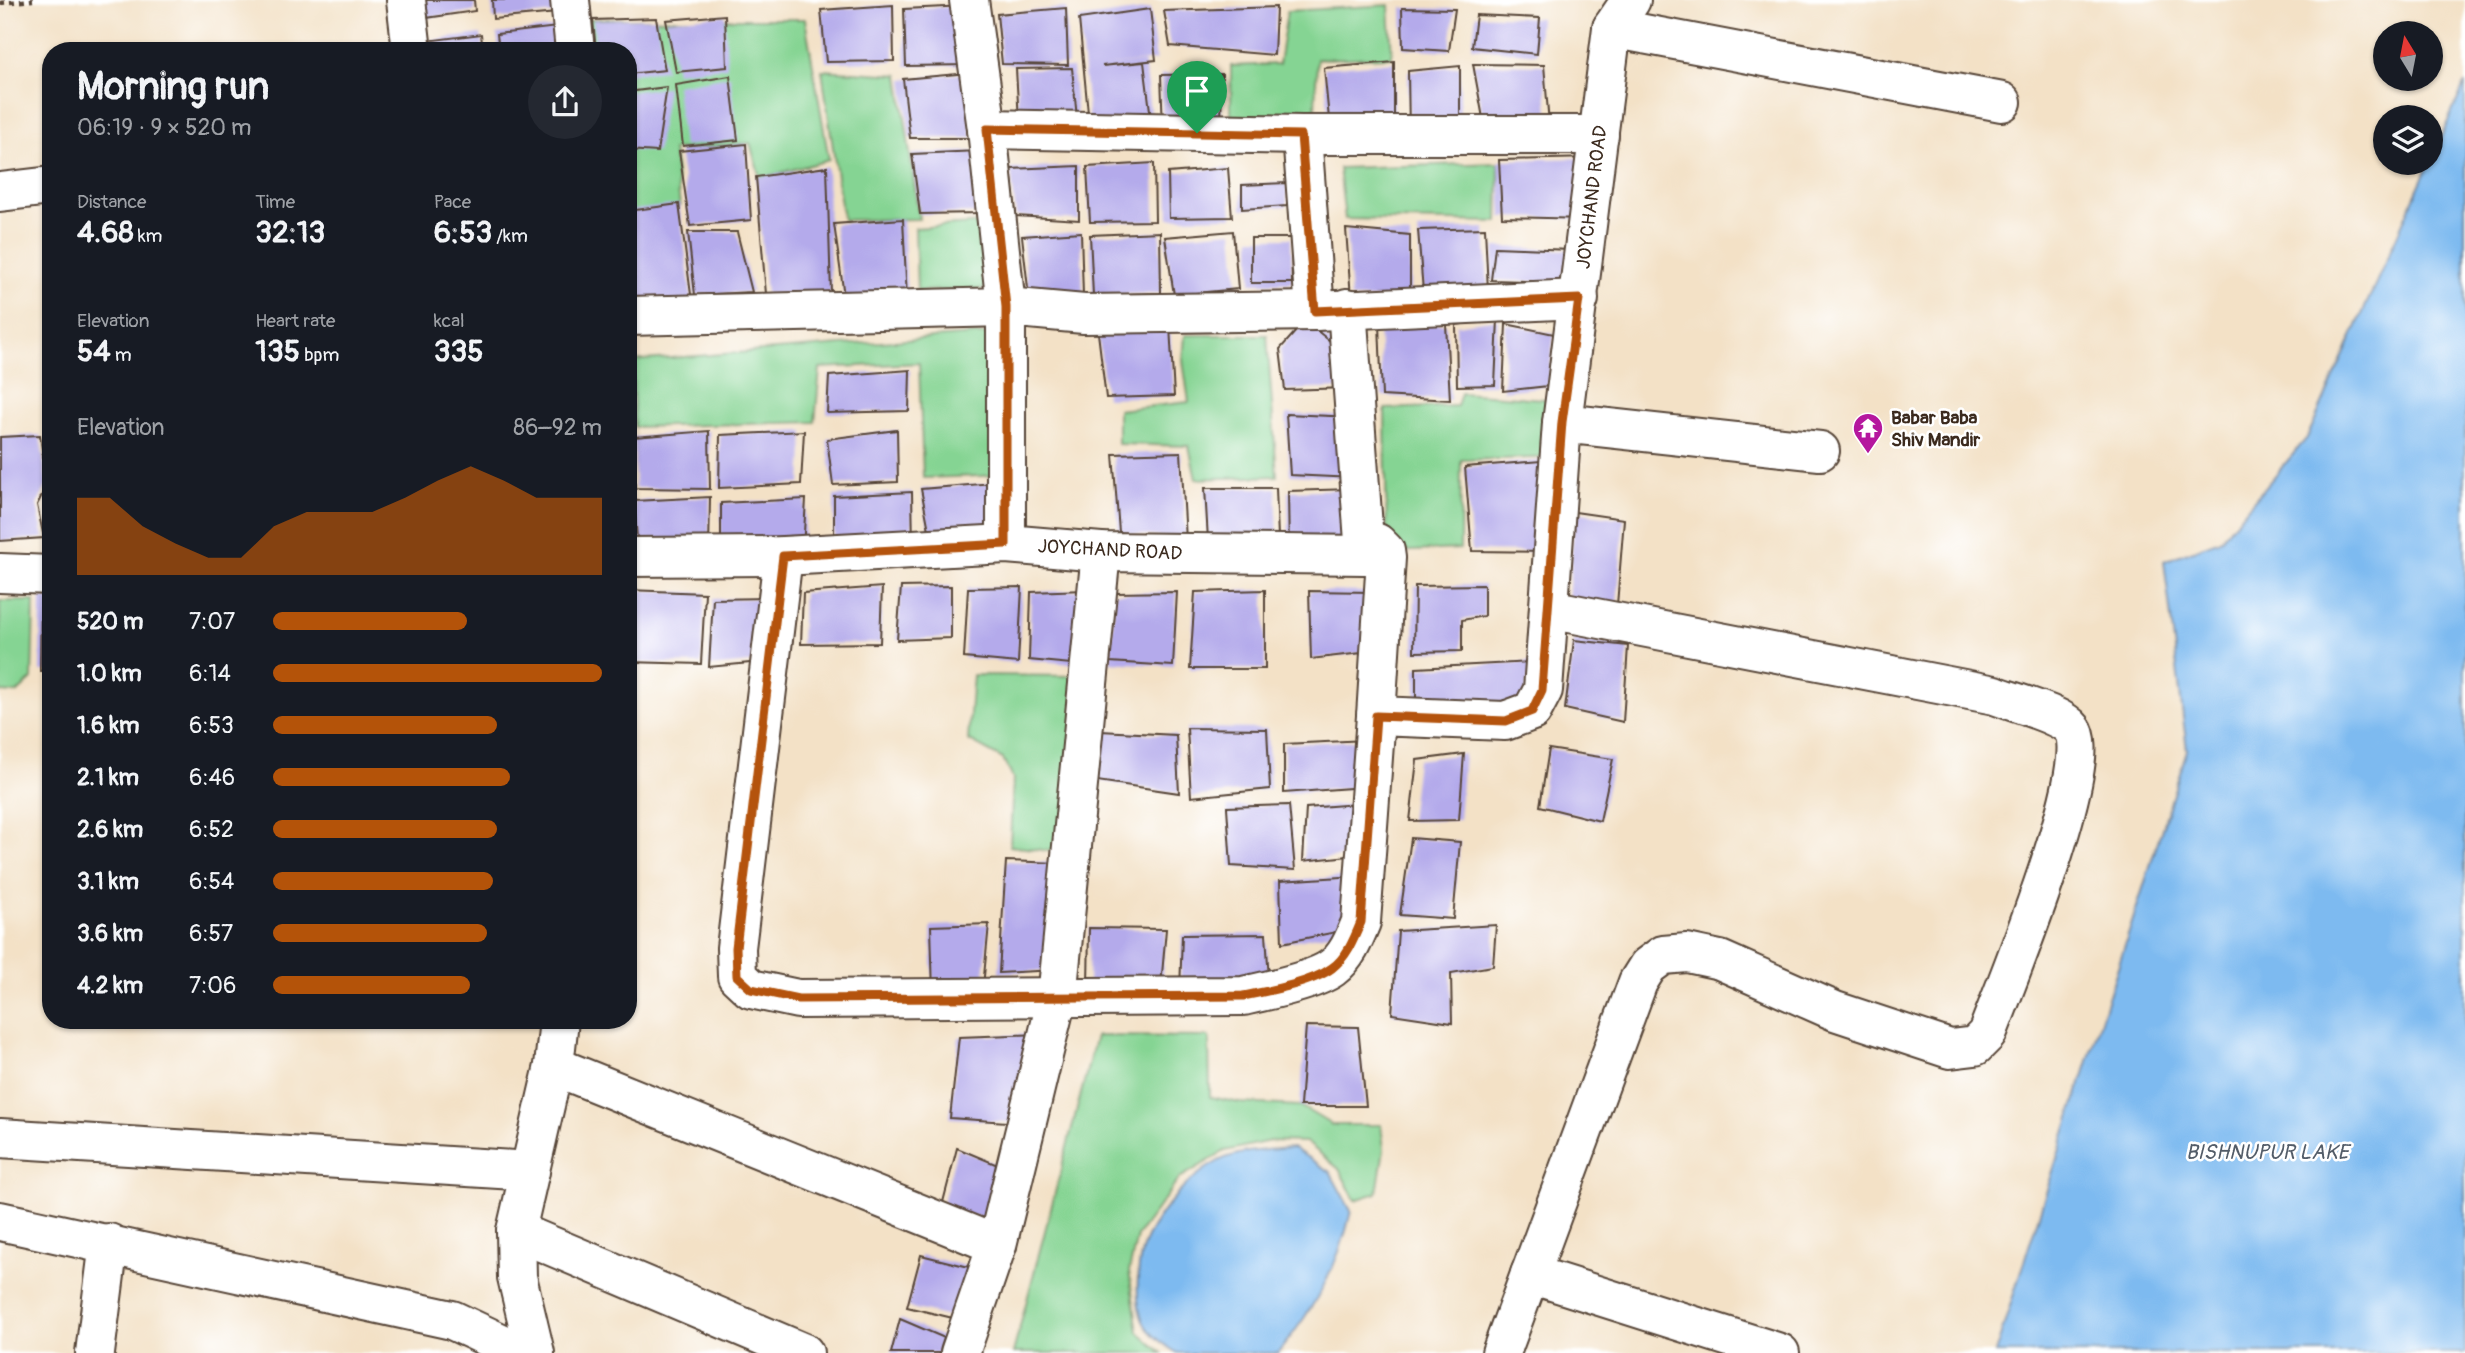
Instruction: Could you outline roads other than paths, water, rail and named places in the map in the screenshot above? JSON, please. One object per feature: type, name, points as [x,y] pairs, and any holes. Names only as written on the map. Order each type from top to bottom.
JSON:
[{"type":"street","points":[[406,0],[411,42]]},
{"type":"street","points":[[570,0],[574,42]]},
{"type":"street","points":[[969,0],[987,129],[1006,307],[1006,544]]},
{"type":"street","points":[[1621,14],[2002,102]]},
{"type":"street","name":"JOYCHAND ROAD","points":[[1376,716],[1506,721],[1532,711],[1542,690],[1562,422],[1599,135],[1621,14]]},
{"type":"street","points":[[987,129],[1301,135],[1599,135]]},
{"type":"street","points":[[783,556],[736,948],[737,976],[751,989],[798,999],[1243,996],[1279,988],[1331,969],[1349,950],[1361,922],[1386,558],[1383,548],[1371,549],[1301,135]]},
{"type":"street","points":[[0,192],[42,187]]},
{"type":"street","points":[[637,316],[1006,307],[1084,314],[1331,310],[1579,299]]},
{"type":"street","points":[[1562,422],[1820,451]]},
{"type":"street","name":"JOYCHAND ROAD","points":[[637,557],[783,556],[1006,544],[1101,552],[1371,549]]},
{"type":"street","points":[[960,1353],[997,1245],[1057,998],[1101,552]]},
{"type":"street","points":[[0,573],[42,575]]},
{"type":"street","points":[[1501,1353],[1638,982],[1648,966],[1663,955],[1687,953],[1720,960],[1835,1011],[1950,1049],[1975,1046],[1987,1034],[2035,909],[2075,778],[2078,750],[2074,730],[2062,719],[1995,695],[1549,609]]},
{"type":"street","points":[[534,1353],[517,1277],[516,1231],[554,1066],[558,1029]]},
{"type":"street","points":[[554,1066],[997,1245]]},
{"type":"street","points":[[0,1138],[530,1171]]},
{"type":"street","points":[[0,1221],[452,1320],[522,1353]]},
{"type":"street","points":[[516,1231],[804,1353]]},
{"type":"street","points":[[95,1353],[108,1243]]},
{"type":"street","points":[[1530,1274],[1780,1353]]},
{"type":"water","name":"BISHNUPUR LAKE","points":[[2465,83],[2465,1353],[1995,1353],[2187,750],[2164,561],[2220,540],[2307,438],[2424,175],[2443,175],[2443,132]]},
{"type":"water","points":[[1293,1148],[1330,1172],[1351,1211],[1340,1250],[1324,1286],[1278,1353],[1174,1351],[1145,1325],[1138,1302],[1141,1256],[1153,1226],[1185,1186],[1215,1163],[1243,1153]]},
{"type":"place","name":"Babar Baba Shiv Mandir","points":[[1868,455]]}]
